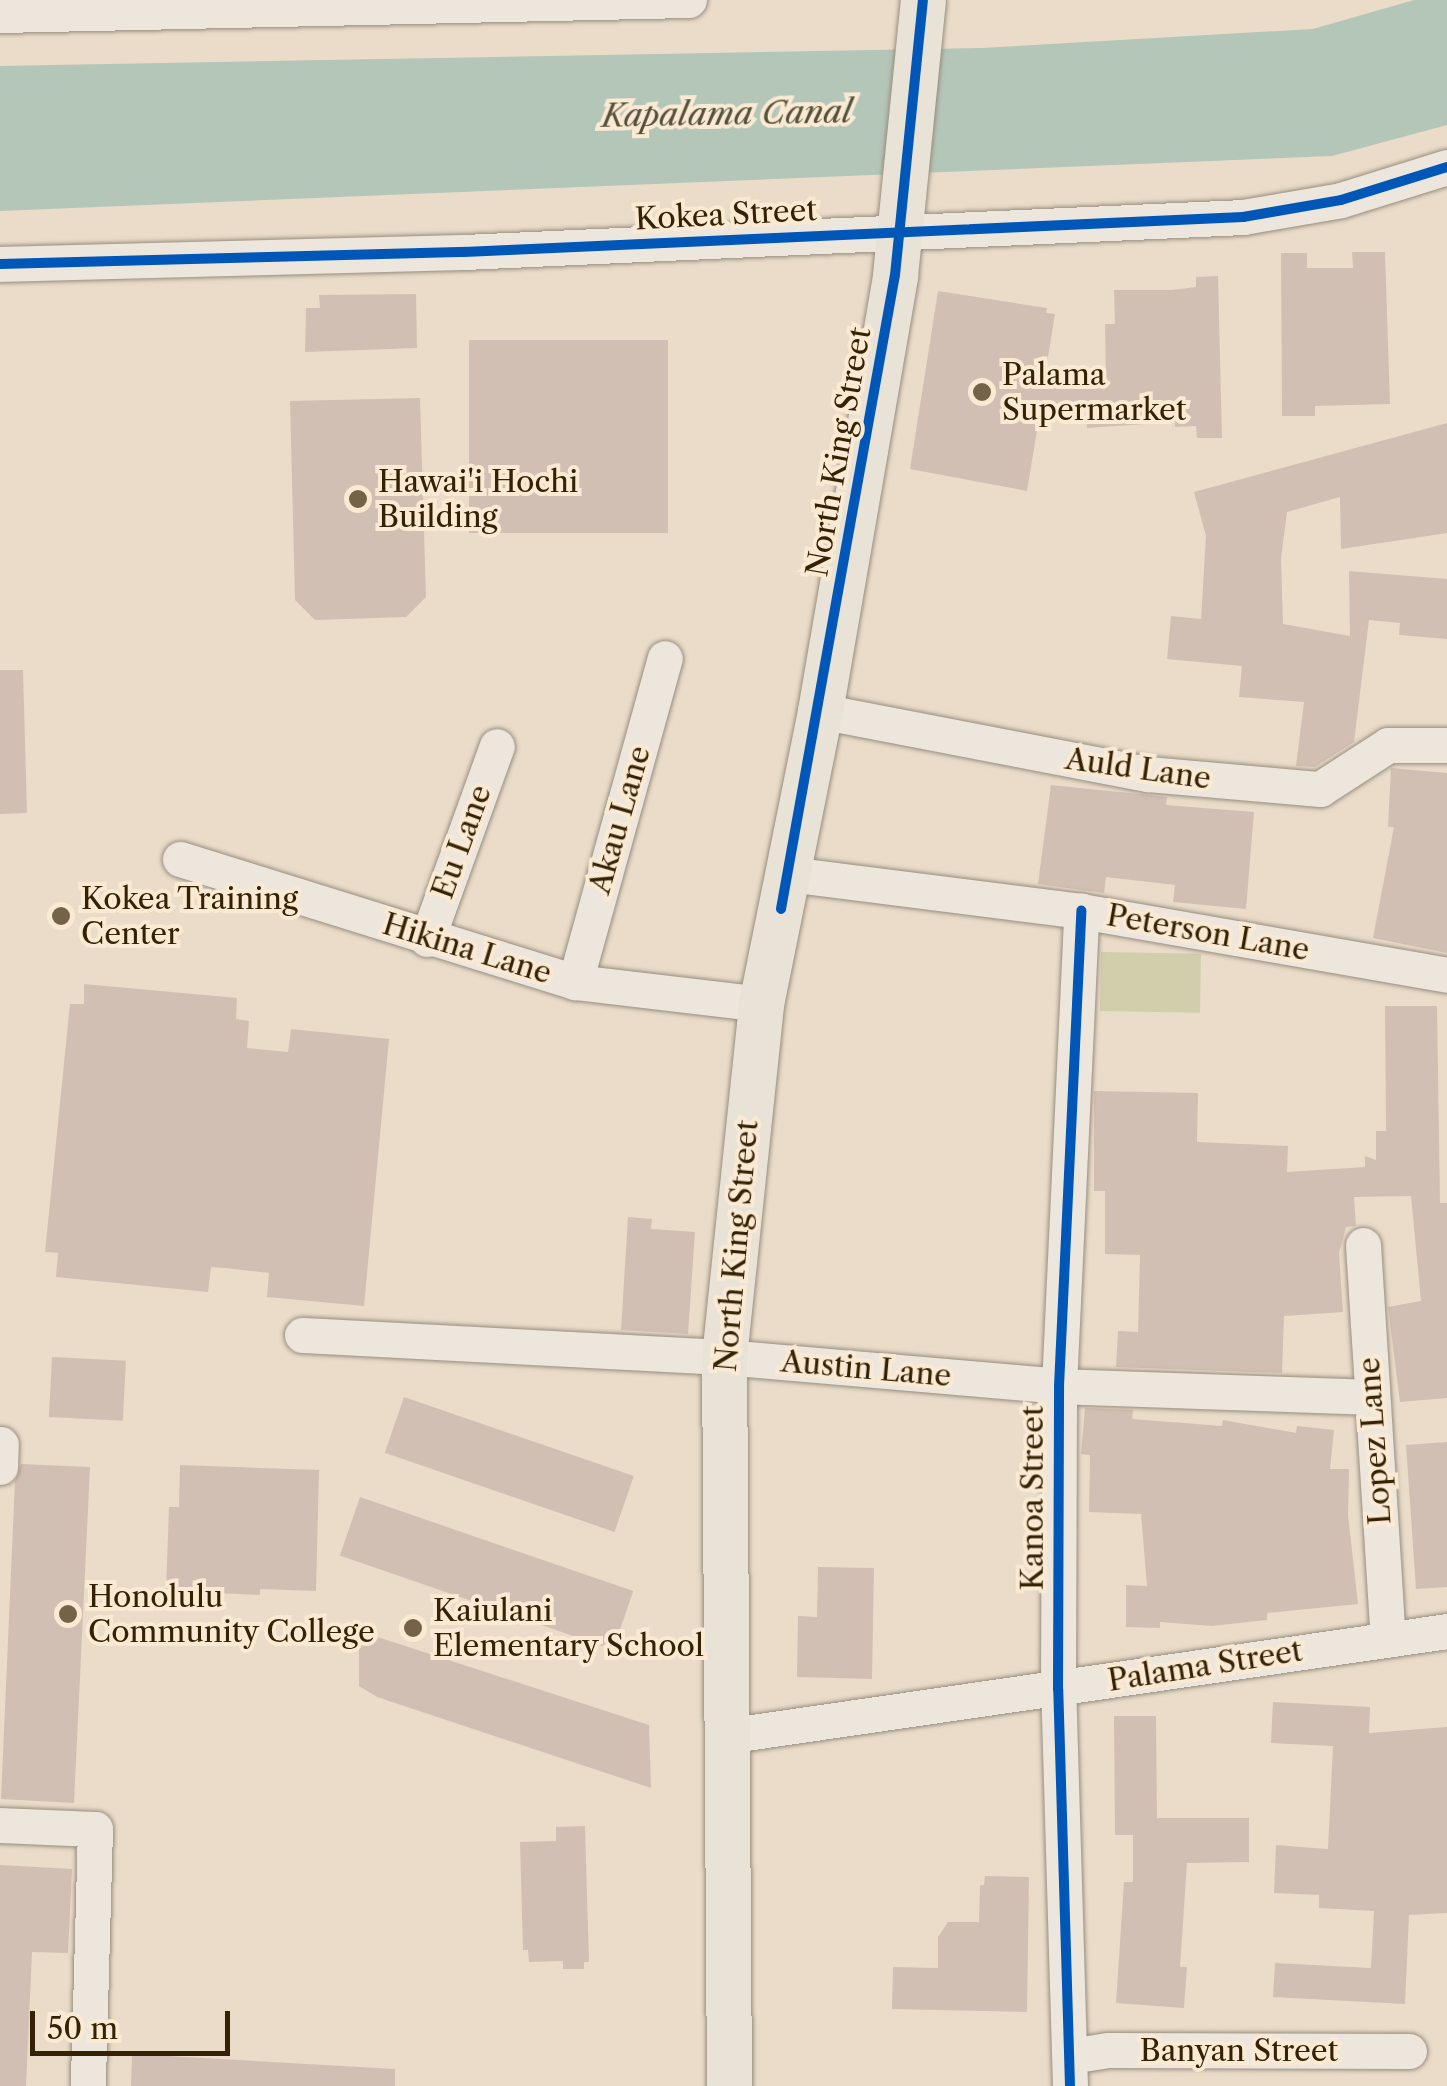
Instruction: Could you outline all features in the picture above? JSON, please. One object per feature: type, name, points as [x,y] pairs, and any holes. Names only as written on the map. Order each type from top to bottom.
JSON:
[{"type":"main road","name":"North King Street","points":[[729,2086],[724,1358],[761,1004],[820,711],[901,216],[923,0]]},
{"type":"street","points":[[0,15],[690,0]]},
{"type":"street","name":"Kokea Street","points":[[0,264],[464,252],[901,216],[1243,217],[1341,200],[1447,167]]},
{"type":"street","name":"Akau Lane","points":[[574,982],[664,658]]},
{"type":"street","name":"Auld Lane","points":[[820,711],[1148,774],[1320,790],[1388,745],[1447,745]]},
{"type":"street","name":"Eu Lane","points":[[428,938],[497,746]]},
{"type":"street","name":"Hikina Lane","points":[[180,859],[574,982],[761,1004]]},
{"type":"street","name":"Peterson Lane","points":[[789,874],[1081,911],[1447,975]]},
{"type":"street","name":"Kanoa Street","points":[[1070,2071],[1058,1689],[1059,1386],[1081,911]]},
{"type":"street","name":"Lopez Lane","points":[[1363,1244],[1388,1638]]},
{"type":"street","name":"Austin Lane","points":[[302,1336],[724,1358],[1059,1386],[1371,1397]]},
{"type":"street","points":[[0,1467],[1,1444]]},
{"type":"street","name":"Palama Street","points":[[725,1736],[1447,1632]]},
{"type":"street","points":[[0,1825],[94,1829],[88,2086]]},
{"type":"street","name":"Banyan Street","points":[[1070,2071],[1109,2050],[1409,2052]]},
{"type":"shaded area","points":[[1101,952],[1201,954],[1200,1013],[1100,1011]]},
{"type":"water","name":"Kapalama Canal","points":[[1414,0],[1447,0],[1447,125],[1332,156],[0,211],[0,66],[981,48],[1313,29]]},
{"type":"building","points":[[1352,252],[1385,252],[1390,404],[1315,406],[1315,416],[1282,416],[1281,253],[1307,253],[1307,268],[1353,268]]},
{"type":"building","points":[[1218,276],[1222,438],[1197,438],[1196,426],[1175,427],[1175,422],[1087,428],[1087,405],[1041,406],[1027,491],[910,469],[938,291],[1047,308],[1046,313],[1055,314],[1044,382],[1106,382],[1105,324],[1115,324],[1114,290],[1196,287],[1196,277]]},
{"type":"building","points":[[416,294],[417,348],[305,352],[306,308],[320,308],[319,295]]},
{"type":"building","points":[[469,340],[668,340],[668,533],[469,533]]},
{"type":"building","name":"Hawai'i Hochi Building","points":[[420,398],[426,597],[406,617],[315,620],[295,600],[290,401]]},
{"type":"building","points":[[1447,423],[1447,533],[1341,549],[1340,497],[1287,512],[1281,558],[1283,624],[1350,636],[1349,571],[1447,579],[1447,639],[1399,635],[1400,623],[1369,620],[1354,742],[1315,767],[1296,766],[1304,702],[1239,697],[1242,666],[1167,659],[1171,616],[1201,619],[1206,536],[1194,492]]},
{"type":"building","points":[[0,670],[23,670],[27,813],[0,814]]},
{"type":"building","points":[[1391,768],[1447,773],[1447,953],[1373,938],[1394,827],[1388,827]]},
{"type":"building","points":[[1051,785],[1167,797],[1166,805],[1254,812],[1246,909],[1173,902],[1175,885],[1106,877],[1104,893],[1038,884]]},
{"type":"building","points":[[84,984],[237,998],[236,1019],[249,1021],[247,1048],[288,1052],[291,1029],[389,1039],[364,1306],[267,1297],[269,1273],[225,1268],[211,1267],[208,1292],[56,1277],[58,1253],[45,1252],[70,1004],[84,1004]]},
{"type":"building","points":[[1385,1006],[1437,1006],[1440,1203],[1447,1203],[1447,1398],[1400,1402],[1388,1307],[1421,1301],[1411,1196],[1354,1197],[1356,1226],[1346,1227],[1339,1253],[1343,1312],[1284,1316],[1282,1373],[1116,1367],[1118,1331],[1138,1332],[1140,1255],[1105,1254],[1105,1191],[1094,1191],[1094,1091],[1198,1093],[1197,1142],[1288,1146],[1287,1172],[1365,1167],[1365,1156],[1376,1160],[1376,1131],[1386,1131]]},
{"type":"building","points":[[628,1217],[652,1219],[651,1229],[695,1232],[688,1334],[621,1330]]},
{"type":"building","points":[[52,1357],[126,1361],[123,1421],[49,1417]]},
{"type":"building","points":[[404,1397],[634,1476],[615,1532],[385,1453]]},
{"type":"building","points":[[1085,1408],[1133,1410],[1132,1419],[1222,1426],[1223,1420],[1296,1433],[1297,1426],[1334,1430],[1330,1469],[1349,1469],[1348,1515],[1358,1604],[1267,1613],[1267,1620],[1212,1626],[1160,1622],[1160,1628],[1126,1627],[1126,1585],[1147,1586],[1141,1514],[1089,1512],[1090,1455],[1081,1454]]},
{"type":"building","points":[[1447,1442],[1447,1587],[1416,1589],[1406,1445]]},
{"type":"building","points":[[21,1464],[90,1467],[74,1803],[1,1799],[15,1481]]},
{"type":"building","points":[[180,1465],[319,1470],[316,1591],[260,1589],[260,1595],[166,1591],[169,1507],[179,1507]]},
{"type":"building","points":[[360,1497],[633,1591],[613,1650],[340,1556]]},
{"type":"building","points":[[818,1567],[874,1568],[872,1679],[797,1677],[798,1616],[817,1617]]},
{"type":"building","points":[[359,1631],[649,1725],[651,1788],[377,1697],[359,1686]]},
{"type":"building","points":[[1273,1702],[1370,1707],[1369,1733],[1447,1727],[1447,1913],[1409,1915],[1405,2004],[1273,1997],[1275,1963],[1371,1968],[1374,1911],[1319,1908],[1319,1895],[1274,1893],[1276,1845],[1328,1849],[1333,1746],[1271,1743]]},
{"type":"building","points":[[1114,1716],[1156,1716],[1157,1818],[1249,1818],[1249,1862],[1187,1863],[1180,1967],[1187,1967],[1184,2008],[1116,2003],[1124,1882],[1133,1882],[1133,1835],[1115,1835]]},
{"type":"building","points":[[585,1826],[589,1962],[584,1962],[584,1969],[563,1969],[563,1961],[529,1962],[528,1950],[523,1950],[520,1842],[556,1841],[556,1827]]},
{"type":"building","points":[[0,1865],[72,1869],[68,1953],[32,1952],[26,2086],[0,2086]]},
{"type":"building","points":[[985,1876],[1029,1877],[1027,2012],[892,2009],[893,1967],[938,1968],[938,1937],[948,1922],[979,1922],[980,1885],[984,1885]]},
{"type":"building","points":[[132,2054],[395,2069],[395,2086],[131,2086]]},
{"type":"cycle path","points":[[781,909],[895,275],[923,0]]},
{"type":"cycle path","points":[[0,264],[464,252],[1243,217],[1341,200],[1447,167]]},
{"type":"cycle path","points":[[1070,2086],[1058,1689],[1059,1386],[1081,911]]},
{"type":"place","name":"Palama Supermarket","points":[[982,392]]},
{"type":"place","name":"Hawai'i Hochi Building","points":[[358,499]]},
{"type":"place","name":"Kokea Training Center","points":[[61,916]]},
{"type":"place","name":"Honolulu Community College","points":[[68,1614]]},
{"type":"place","name":"Kaiulani Elementary School","points":[[413,1628]]}]
